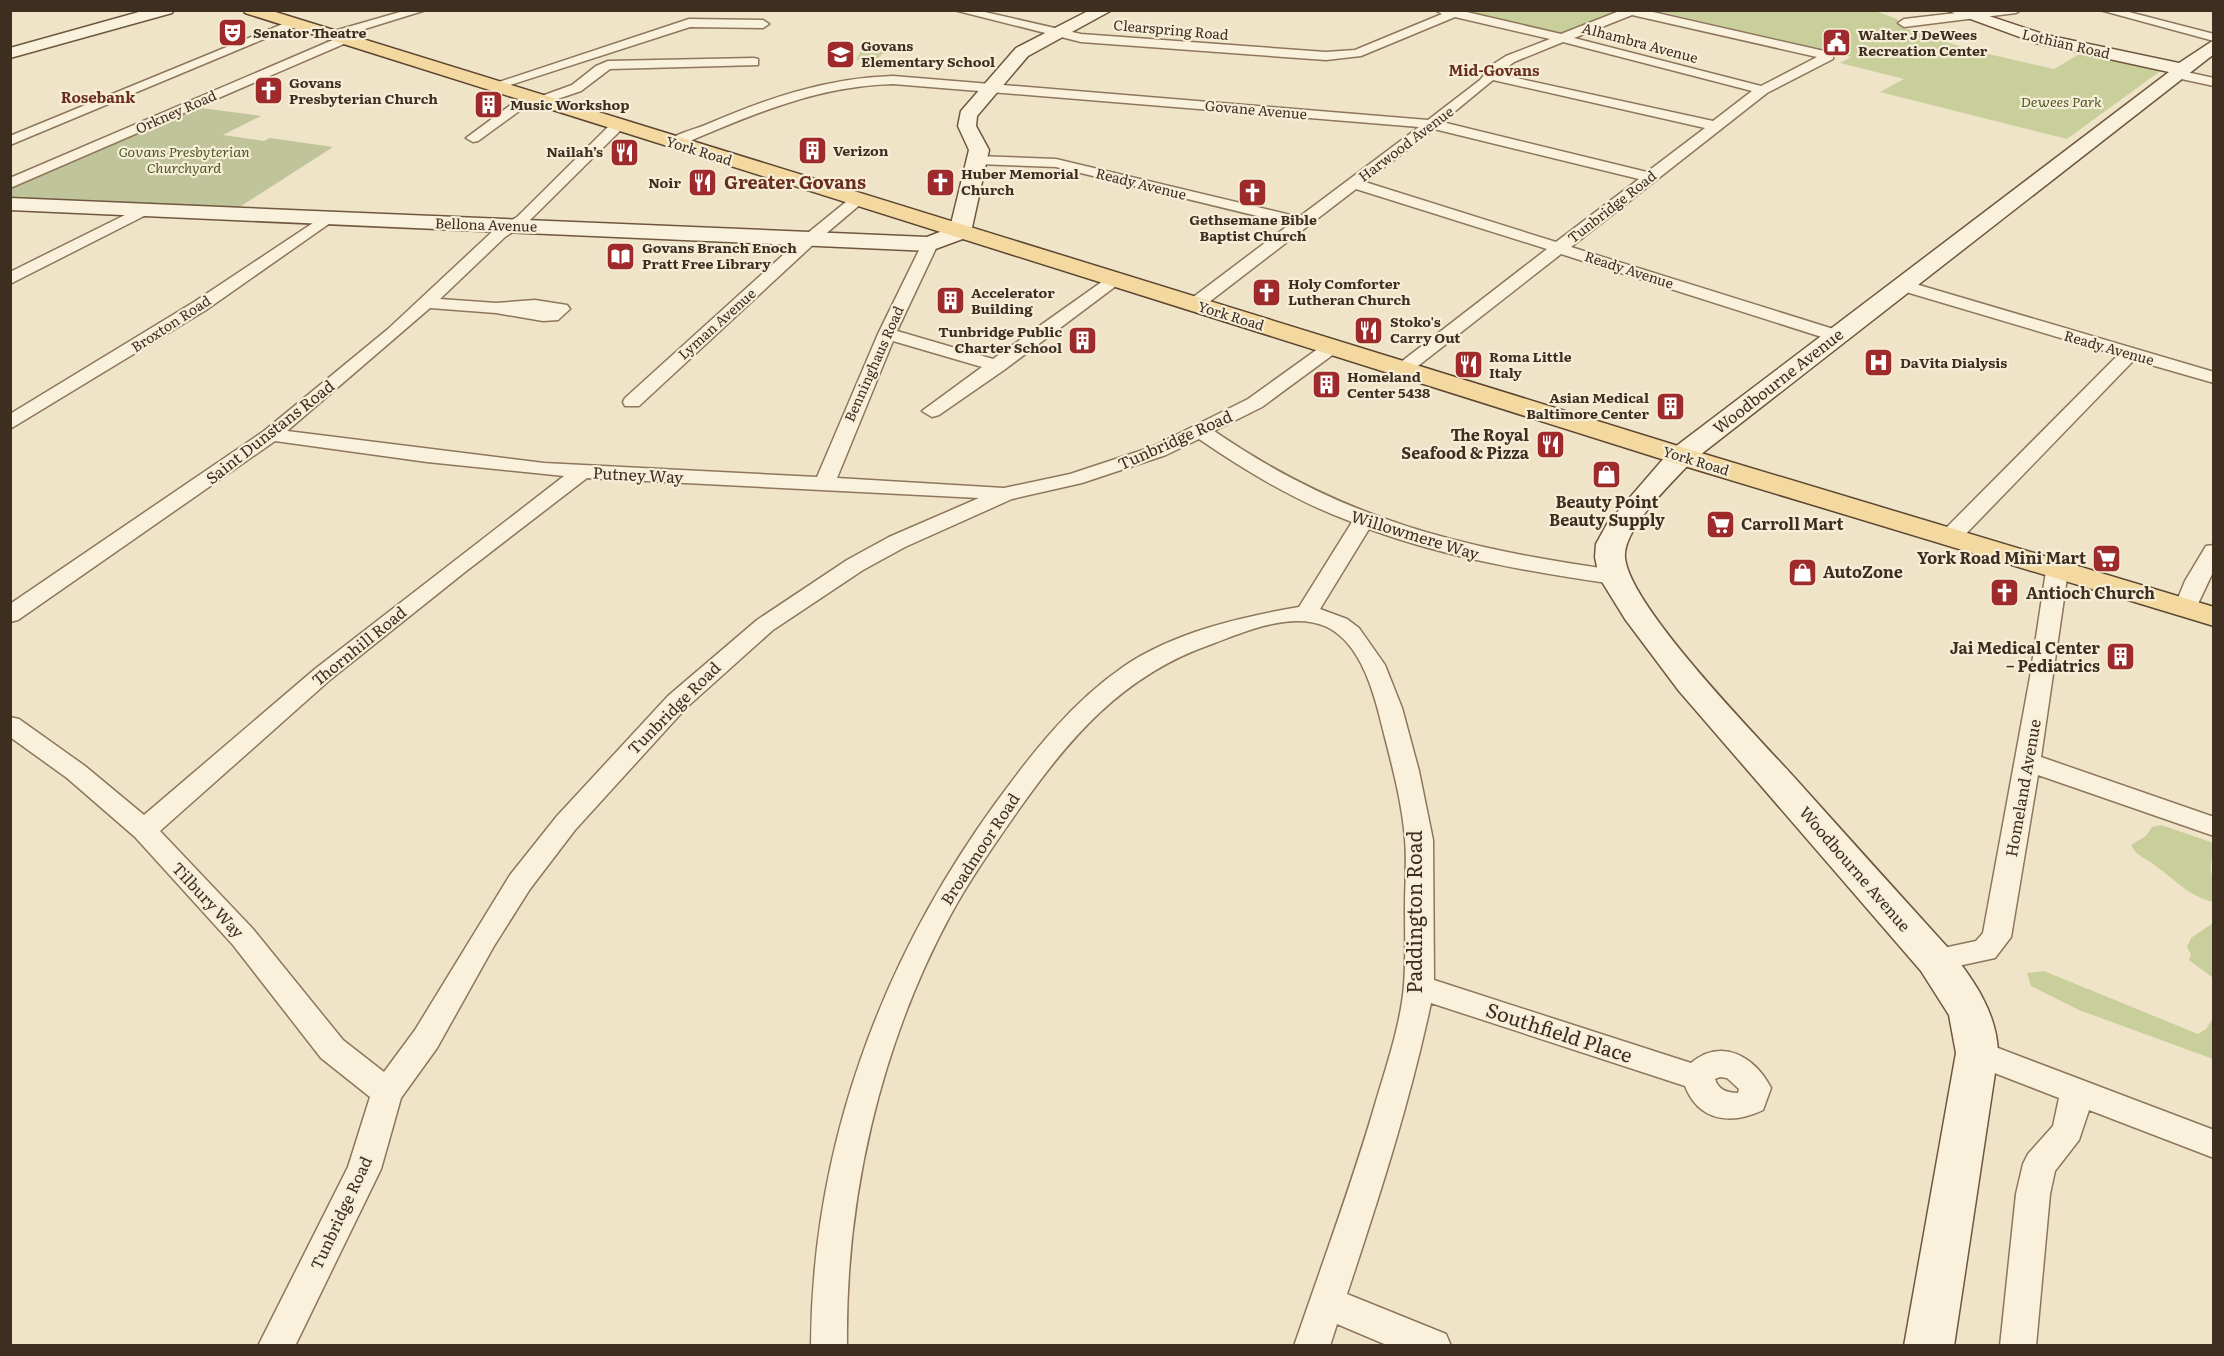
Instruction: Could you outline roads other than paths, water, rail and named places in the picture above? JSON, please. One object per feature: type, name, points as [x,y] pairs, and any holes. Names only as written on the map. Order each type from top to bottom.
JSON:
[{"type":"main road","name":"York Road","points":[[251,10],[1681,456],[2199,613]]},
{"type":"street","points":[[10,53],[166,10]]},
{"type":"street","name":"Orkney Road","points":[[10,184],[337,38],[421,10]]},
{"type":"street","name":"Clearspring Road","points":[[959,10],[1091,39],[1312,56],[1357,53],[1454,13]]},
{"type":"street","points":[[960,232],[979,150],[967,120],[990,88],[1022,52],[1104,10]]},
{"type":"street","name":"Alhambra Avenue","points":[[1440,10],[1561,38],[1762,90]]},
{"type":"street","name":"Harwood Avenue","points":[[1194,305],[1432,124],[1491,76],[1503,63],[1631,10]]},
{"type":"street","name":"Tunbridge Road","points":[[1403,369],[1762,90],[1829,56],[1631,10]]},
{"type":"street","points":[[1904,23],[1959,13],[2016,10]]},
{"type":"street","points":[[2105,10],[2214,38]]},
{"type":"street","name":"Lothian Road","points":[[1959,13],[2042,39],[2214,82]]},
{"type":"street","points":[[493,87],[689,23],[763,24]]},
{"type":"street","points":[[10,141],[294,24]]},
{"type":"street","name":"Woodbourne Avenue","points":[[1977,1053],[1978,1038],[1972,1020],[1960,996],[1935,960],[1691,684],[1636,612],[1614,577],[1610,557],[1611,544],[1622,524],[1681,456],[2214,45]]},
{"type":"street","points":[[473,138],[534,100],[577,88],[593,77],[602,66],[608,64],[754,62]]},
{"type":"street","points":[[1491,76],[1715,126]]},
{"type":"street","name":"Govane Avenue","points":[[673,143],[806,90],[857,80],[893,80],[1432,124],[1650,177]]},
{"type":"street","name":"Saint Dunstans Road","points":[[10,615],[271,435],[426,303],[499,234],[522,220],[618,125]]},
{"type":"street","name":"Ready Avenue","points":[[976,160],[1056,163],[1303,223]]},
{"type":"street","name":"Ready Avenue","points":[[1353,183],[1837,336]]},
{"type":"street","name":"Lyman Avenue","points":[[632,402],[810,238],[857,200]]},
{"type":"street","name":"Bellona Avenue","points":[[10,204],[930,244],[960,232]]},
{"type":"street","points":[[10,279],[145,210]]},
{"type":"street","name":"Broxton Road","points":[[10,423],[200,306],[328,218]]},
{"type":"street","name":"Benninghaus Road","points":[[823,486],[887,334],[930,244]]},
{"type":"street","points":[[932,411],[1116,280]]},
{"type":"street","name":"Ready Avenue","points":[[1902,285],[2214,378]]},
{"type":"street","points":[[426,303],[496,308]]},
{"type":"street","points":[[887,334],[998,366]]},
{"type":"street","name":"Tunbridge Road","points":[[276,1346],[364,1169],[387,1093],[426,1039],[484,938],[520,882],[566,823],[677,702],[765,625],[855,565],[946,519],[1006,494],[1128,464],[1202,431],[1255,403],[1332,347]]},
{"type":"street","points":[[1949,538],[2129,354]]},
{"type":"street","name":"Willowmere Way","points":[[1202,431],[1262,474],[1363,522],[1480,556],[1534,567],[1614,577]]},
{"type":"street","name":"Putney Way","points":[[271,435],[583,472],[823,486],[936,488],[1006,494]]},
{"type":"street","name":"Thornhill Road","points":[[144,830],[323,674],[457,567],[583,472]]},
{"type":"street","points":[[1307,612],[1363,522]]},
{"type":"street","points":[[2199,613],[2196,581],[2214,550]]},
{"type":"street","name":"Homeland Avenue","points":[[1935,960],[1985,950],[1997,937],[2028,762],[2058,571]]},
{"type":"street","name":"Paddington Road","points":[[1307,612],[1339,624],[1351,633],[1373,665],[1390,708],[1406,771],[1419,840],[1419,987],[1402,1065],[1377,1153],[1312,1346]]},
{"type":"street","name":"Broadmoor Road","points":[[829,1346],[829,1284],[836,1226],[854,1137],[878,1056],[917,953],[970,859],[1028,776],[1067,729],[1133,671],[1180,648],[1282,616],[1307,612]]},
{"type":"street","name":"Tilbury Way","points":[[10,725],[76,772],[144,830],[243,937],[332,1049],[387,1093]]},
{"type":"street","points":[[2028,762],[2214,827]]},
{"type":"street","name":"Southfield Place","points":[[1419,987],[1699,1078]]},
{"type":"street","points":[[1929,1346],[1977,1053],[2214,1144]]},
{"type":"street","points":[[2018,1346],[2033,1194],[2040,1164],[2059,1144],[2068,1130],[2077,1090]]},
{"type":"street","points":[[1328,1303],[1433,1346]]},
{"type":"place","name":"Senator Theatre","points":[[232,33]]},
{"type":"place","name":"Walter J DeWees Recreation Center","points":[[1837,43]]},
{"type":"place","name":"Govans Elementary School","points":[[840,54]]},
{"type":"place","name":"Govans Presbyterian Church","points":[[268,91]]},
{"type":"place","name":"Music Workshop","points":[[489,105]]},
{"type":"place","name":"Verizon","points":[[812,151]]},
{"type":"place","name":"Nailah’s","points":[[624,152]]},
{"type":"place","name":"Huber Memorial Church","points":[[940,182]]},
{"type":"place","name":"Noir","points":[[702,183]]},
{"type":"place","name":"Gethsemane Bible Baptist Church","points":[[1253,193]]},
{"type":"place","name":"Govans Branch Enoch Pratt Free Library","points":[[621,256]]},
{"type":"place","name":"Holy Comforter Lutheran Church","points":[[1267,292]]},
{"type":"place","name":"Accelerator Building","points":[[950,301]]},
{"type":"place","name":"Stoko's Carry Out","points":[[1369,330]]},
{"type":"place","name":"Tunbridge Public Charter School","points":[[1083,340]]},
{"type":"place","name":"DaVita Dialysis","points":[[1879,363]]},
{"type":"place","name":"Roma Little Italy","points":[[1468,365]]},
{"type":"place","name":"Homeland Center 5438","points":[[1326,385]]},
{"type":"place","name":"Asian Medical Baltimore Center","points":[[1670,406]]},
{"type":"place","name":"The Royal Seafood & Pizza","points":[[1550,444]]},
{"type":"place","name":"Beauty Point Beauty Supply","points":[[1607,474]]},
{"type":"place","name":"Carroll Mart","points":[[1720,524]]},
{"type":"place","name":"York Road Mini Mart","points":[[2107,558]]},
{"type":"place","name":"AutoZone","points":[[1802,572]]},
{"type":"place","name":"Antioch Church","points":[[2005,593]]},
{"type":"place","name":"Jai Medical Center – Pediatrics","points":[[2121,657]]},
{"type":"district","name":"Mid-Govans","points":[[1494,71]]},
{"type":"district","name":"Rosebank","points":[[98,98]]},
{"type":"district","name":"Greater Govans","points":[[795,183]]},
{"type":"park label","name":"Dewees Park","points":[[2061,102]]},
{"type":"park label","name":"Govans Presbyterian Churchyard","points":[[184,160]]}]
